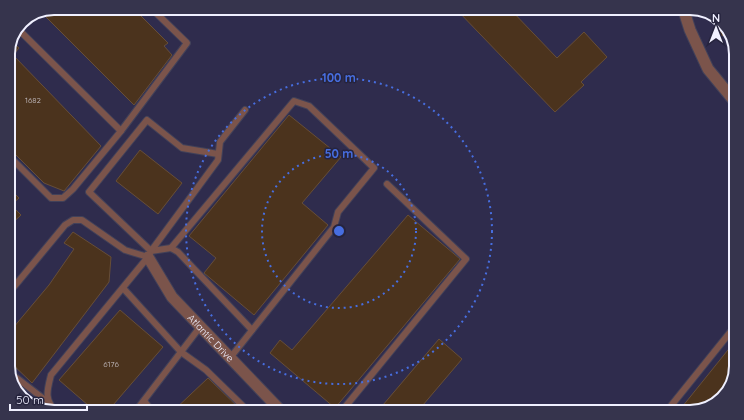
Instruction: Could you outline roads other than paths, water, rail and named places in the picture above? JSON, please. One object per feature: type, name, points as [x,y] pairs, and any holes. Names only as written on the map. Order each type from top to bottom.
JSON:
[{"type":"street","points":[[686,15],[690,30],[708,68],[729,94]]},
{"type":"street","name":"Atlantic Drive","points":[[150,254],[172,297],[275,405]]},
{"type":"lane","points":[[15,162],[51,198],[63,198],[73,189],[121,131],[187,43],[159,15]]},
{"type":"lane","points":[[21,33],[121,131]]},
{"type":"lane","points":[[15,286],[65,225],[73,220],[82,220],[125,250],[150,254],[171,248],[294,101],[309,106],[374,168],[338,212],[334,227],[230,358]]},
{"type":"lane","points":[[51,405],[47,398],[51,375],[150,254],[218,160],[220,142],[245,110]]},
{"type":"lane","points":[[150,254],[89,192],[147,120],[182,148],[218,154]]},
{"type":"lane","points":[[347,405],[466,259],[387,184]]},
{"type":"lane","points":[[171,248],[178,252],[252,330]]},
{"type":"lane","points":[[123,288],[181,352],[206,370],[242,405]]},
{"type":"lane","points":[[141,405],[200,327]]},
{"type":"lane","points":[[672,405],[729,334]]},
{"type":"lane","points":[[17,378],[51,405]]},
{"type":"lane","points":[[144,401],[147,405]]}]
